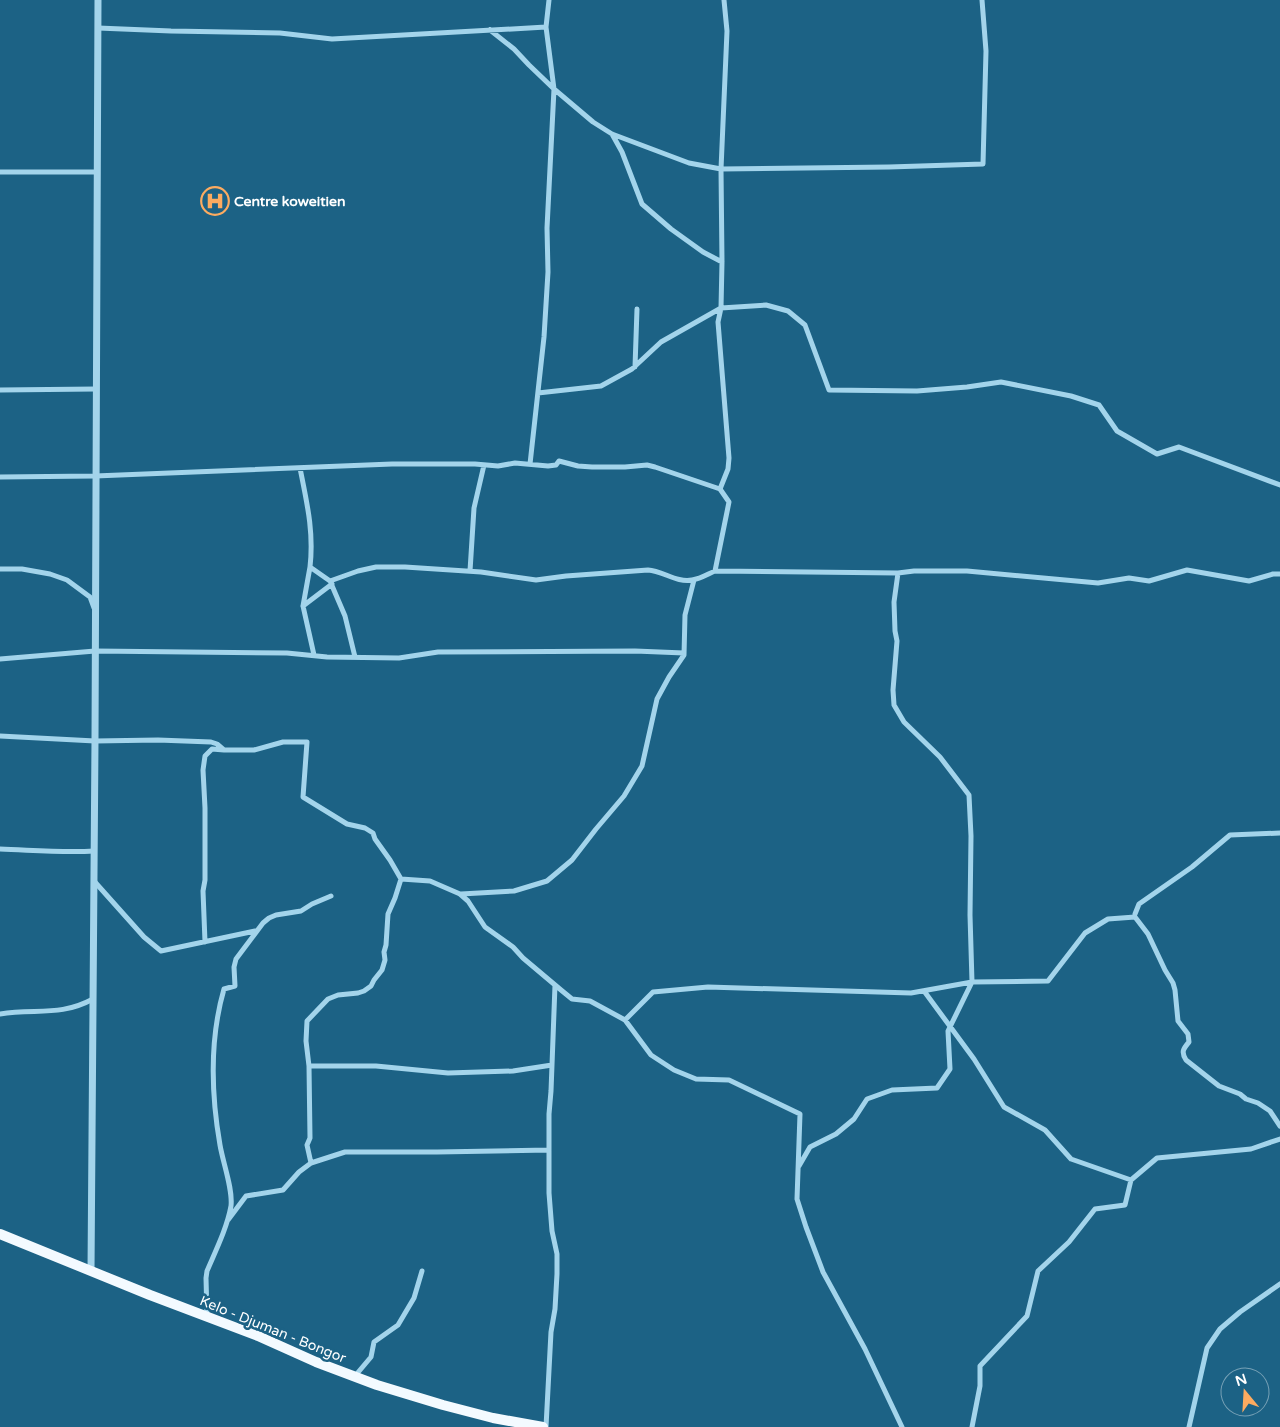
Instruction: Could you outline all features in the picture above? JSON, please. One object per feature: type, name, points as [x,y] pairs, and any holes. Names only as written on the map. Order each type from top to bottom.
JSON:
[{"type":"highway","name":"Kelo - Djuman - Bongor","points":[[0,1234],[377,1385],[493,1418],[544,1427]]},
{"type":"street","points":[[91,1270],[98,0]]},
{"type":"street","points":[[530,464],[544,337],[548,272],[547,228],[554,89],[546,27],[549,0]]},
{"type":"street","points":[[720,489],[728,468],[729,458],[718,322],[721,308],[721,169],[727,31],[724,0]]},
{"type":"street","points":[[490,30],[514,48],[554,89],[593,122],[612,134],[689,163],[721,169],[983,164],[986,51],[982,0]]},
{"type":"street","points":[[98,28],[280,33],[332,38],[546,27]]},
{"type":"street","points":[[612,134],[622,152],[642,204],[671,229],[722,262]]},
{"type":"street","points":[[0,172],[97,172]]},
{"type":"street","points":[[538,393],[601,386],[635,367],[661,342],[721,308],[766,306],[788,310],[804,325],[829,390],[918,391],[1001,382],[1071,396],[1099,405],[1117,431],[1157,454],[1179,446],[1280,485]]},
{"type":"street","points":[[635,367],[637,309]]},
{"type":"street","points":[[0,390],[96,389]]},
{"type":"street","points":[[0,477],[95,476],[430,464],[498,466],[515,463],[548,466],[556,465],[559,461],[578,466],[592,467],[647,465],[720,489],[729,502],[715,571]]},
{"type":"street","points":[[470,571],[474,508],[484,465]]},
{"type":"street","points":[[300,468],[311,528],[312,552],[303,606],[314,655]]},
{"type":"street","points":[[310,567],[331,583],[345,616],[355,657]]},
{"type":"street","points":[[303,606],[331,583],[358,571],[405,567],[470,571],[536,580],[648,570],[683,580],[694,580],[715,571],[898,573],[914,571],[967,571],[1098,583],[1129,578],[1149,581],[1187,570],[1249,580],[1280,574]]},
{"type":"street","points":[[0,569],[22,569],[50,574],[67,580],[90,597],[95,611]]},
{"type":"street","points":[[798,1166],[810,1147],[836,1134],[854,1119],[867,1099],[892,1090],[937,1088],[950,1069],[948,1031],[972,982],[969,795],[940,758],[904,722],[894,705],[893,690],[897,641],[894,602],[898,573]]},
{"type":"street","points":[[460,894],[514,891],[547,881],[572,860],[624,796],[642,766],[657,699],[684,655],[685,614],[694,580]]},
{"type":"street","points":[[0,659],[95,651],[287,653],[327,657],[399,658],[438,652],[625,651],[684,653]]},
{"type":"street","points":[[0,736],[95,741],[158,740],[211,742],[224,750]]},
{"type":"street","points":[[205,942],[203,891],[206,808],[202,770],[205,756],[212,749],[254,750],[283,742],[307,742],[303,797],[347,824],[365,828],[373,833],[401,879],[396,898],[388,914],[384,952],[385,960],[382,970],[368,989],[328,999],[307,1021],[310,1138],[307,1145],[311,1163]]},
{"type":"street","points":[[1135,914],[1139,904],[1192,867],[1230,835],[1280,833]]},
{"type":"street","points":[[0,849],[94,851]]},
{"type":"street","points":[[401,879],[430,881],[460,894],[468,901],[486,927],[572,999],[590,1001],[625,1020],[651,1055],[674,1070],[696,1079],[729,1080],[800,1114],[797,1198],[806,1227],[823,1272],[865,1349],[902,1427]]},
{"type":"street","points":[[94,881],[144,937],[161,950],[255,932]]},
{"type":"street","points":[[207,1317],[207,1271],[227,1223],[231,1204],[231,1195],[222,1156],[212,1072],[217,1026],[224,989],[236,986],[234,967],[236,959],[263,923],[269,918],[301,911],[331,896]]},
{"type":"street","points":[[625,1020],[653,992],[708,987],[911,993],[972,982],[1048,981],[1085,934],[1108,919],[1135,917],[1148,934],[1173,983],[1178,1021],[1188,1034],[1189,1042],[1182,1054],[1186,1060],[1219,1086],[1240,1094],[1270,1111],[1280,1126]]},
{"type":"street","points":[[544,1427],[551,1332],[558,1274],[549,1193],[549,1114],[552,1091],[556,985]]},
{"type":"street","points":[[924,991],[974,1059],[1004,1107],[1045,1130],[1071,1159],[1131,1180]]},
{"type":"street","points":[[0,1014],[56,1012],[84,1004],[93,999]]},
{"type":"street","points":[[309,1066],[376,1066],[457,1072],[513,1071],[552,1065]]},
{"type":"street","points":[[972,1427],[980,1386],[980,1366],[1027,1316],[1038,1271],[1069,1242],[1096,1209],[1125,1205],[1131,1180],[1157,1158],[1251,1150],[1280,1140]]},
{"type":"street","points":[[227,1223],[246,1196],[284,1190],[299,1172],[311,1163],[344,1152],[550,1150]]},
{"type":"street","points":[[355,1377],[371,1357],[374,1342],[398,1325],[414,1298],[422,1271]]},
{"type":"street","points":[[1189,1427],[1207,1348],[1220,1329],[1240,1312],[1280,1284]]},
{"type":"street","points":[[493,1418],[510,1427]]},
{"type":"place","name":"Centre koweitien","points":[[215,201]]}]
